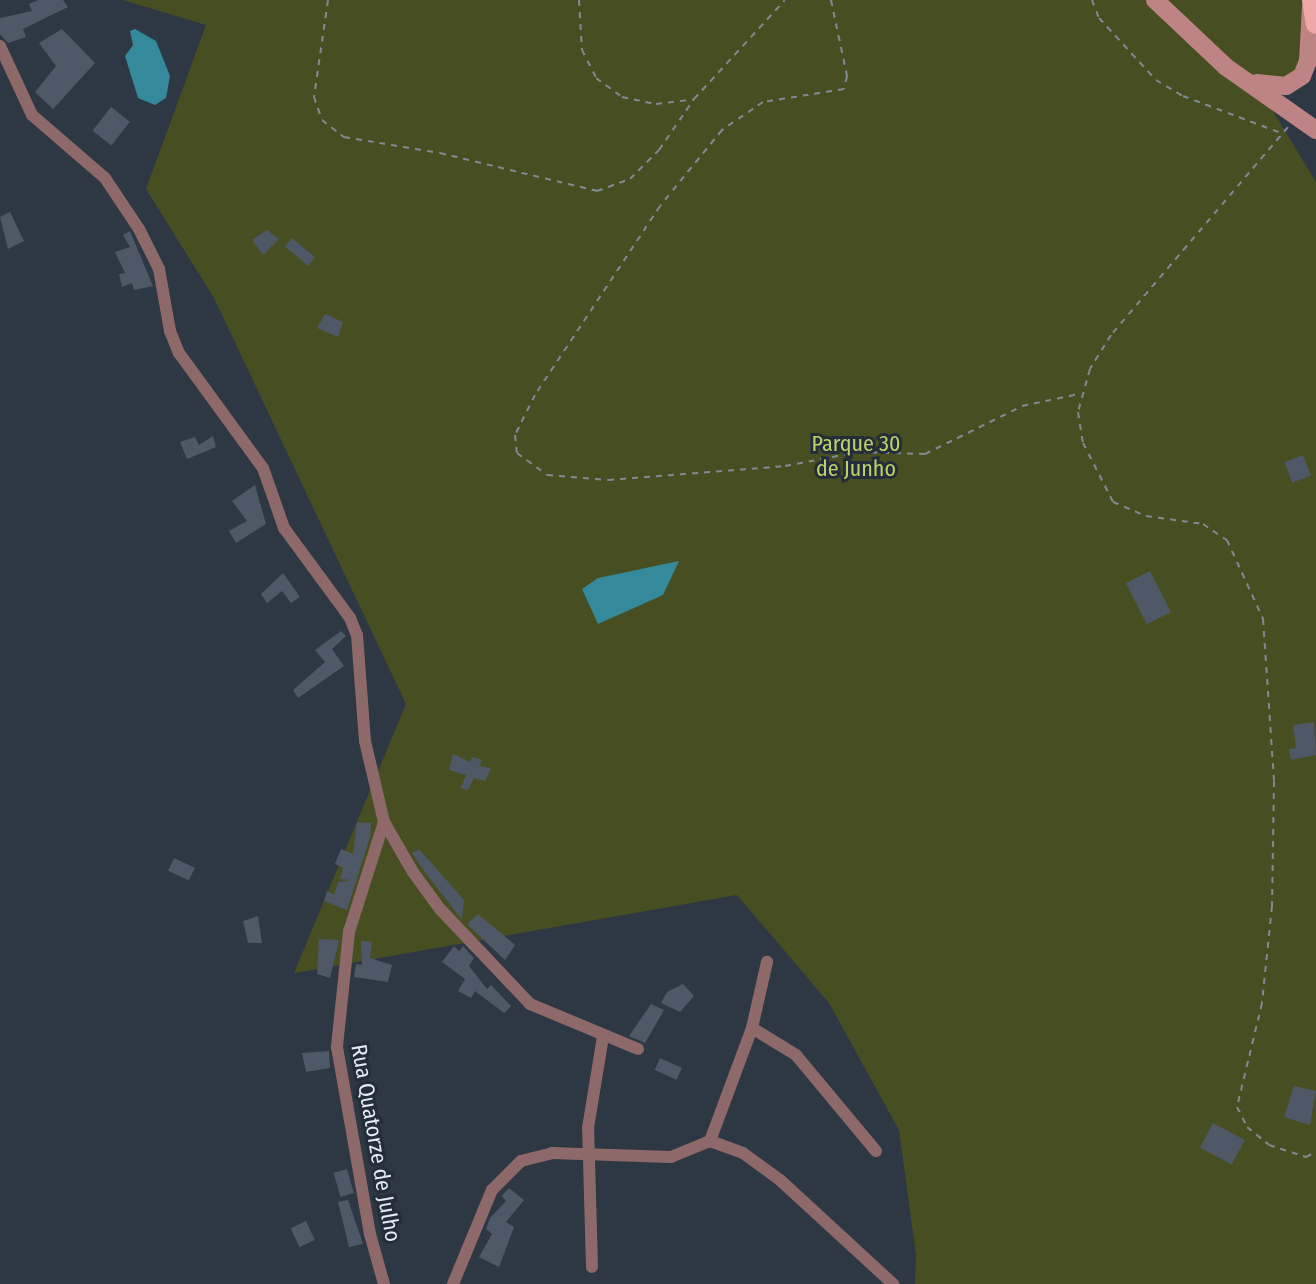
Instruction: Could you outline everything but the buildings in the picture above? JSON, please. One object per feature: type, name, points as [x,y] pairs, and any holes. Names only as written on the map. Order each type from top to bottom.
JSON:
[{"type":"highway","points":[[1312,0],[1316,24]]},
{"type":"main road","points":[[1155,0],[1209,53],[1298,114],[1316,130]]},
{"type":"main road","points":[[1248,82],[1279,87],[1302,76],[1308,61],[1312,0]]},
{"type":"street","points":[[0,46],[32,115],[105,178],[139,229],[159,269],[170,331],[179,353],[263,468],[284,528],[350,618],[357,635],[365,741],[384,822],[426,892],[520,995],[555,1018],[638,1049]]},
{"type":"street","name":"Rua Quatorze de Julho","points":[[384,822],[349,932],[337,1047],[370,1234],[384,1284]]},
{"type":"street","points":[[710,1141],[752,1028],[767,962]]},
{"type":"street","points":[[752,1028],[796,1055],[876,1151]]},
{"type":"street","points":[[592,1267],[587,1153],[603,1036]]},
{"type":"street","points":[[453,1284],[492,1190],[506,1171],[537,1155],[587,1153],[671,1157],[710,1141],[743,1153],[780,1180],[893,1284]]},
{"type":"path","points":[[328,0],[314,97],[322,120],[344,137],[440,153],[597,191],[630,179],[659,150],[694,99],[785,0]]},
{"type":"path","points":[[579,0],[585,58],[609,91],[656,104],[694,99]]},
{"type":"path","points":[[831,0],[847,76],[844,89],[763,102],[722,130],[660,206],[535,395],[515,435],[517,453],[547,475],[608,480],[785,466],[859,452],[925,454],[1022,406],[1081,394]]},
{"type":"path","points":[[1092,0],[1099,18],[1156,80],[1183,96],[1282,134]]},
{"type":"path","points":[[1298,114],[1111,335],[1081,394],[1083,443],[1113,502],[1146,516],[1203,524],[1227,540],[1263,619],[1274,781],[1272,906],[1262,1003],[1237,1107],[1247,1127],[1269,1145],[1306,1157],[1316,1152]]},
{"type":"green space","name":"Parque 30 de Junho","points":[[123,0],[1304,0],[1300,59],[1294,72],[1279,81],[1251,75],[1316,182],[1316,1284],[915,1284],[916,1255],[899,1130],[829,1003],[737,895],[294,973],[406,704],[214,298],[146,189],[206,25]]},
{"type":"water","points":[[135,29],[156,41],[170,76],[166,98],[155,105],[138,98],[125,56],[133,45],[130,31]]},
{"type":"water","points":[[679,561],[663,595],[598,624],[582,589],[598,578]]}]
